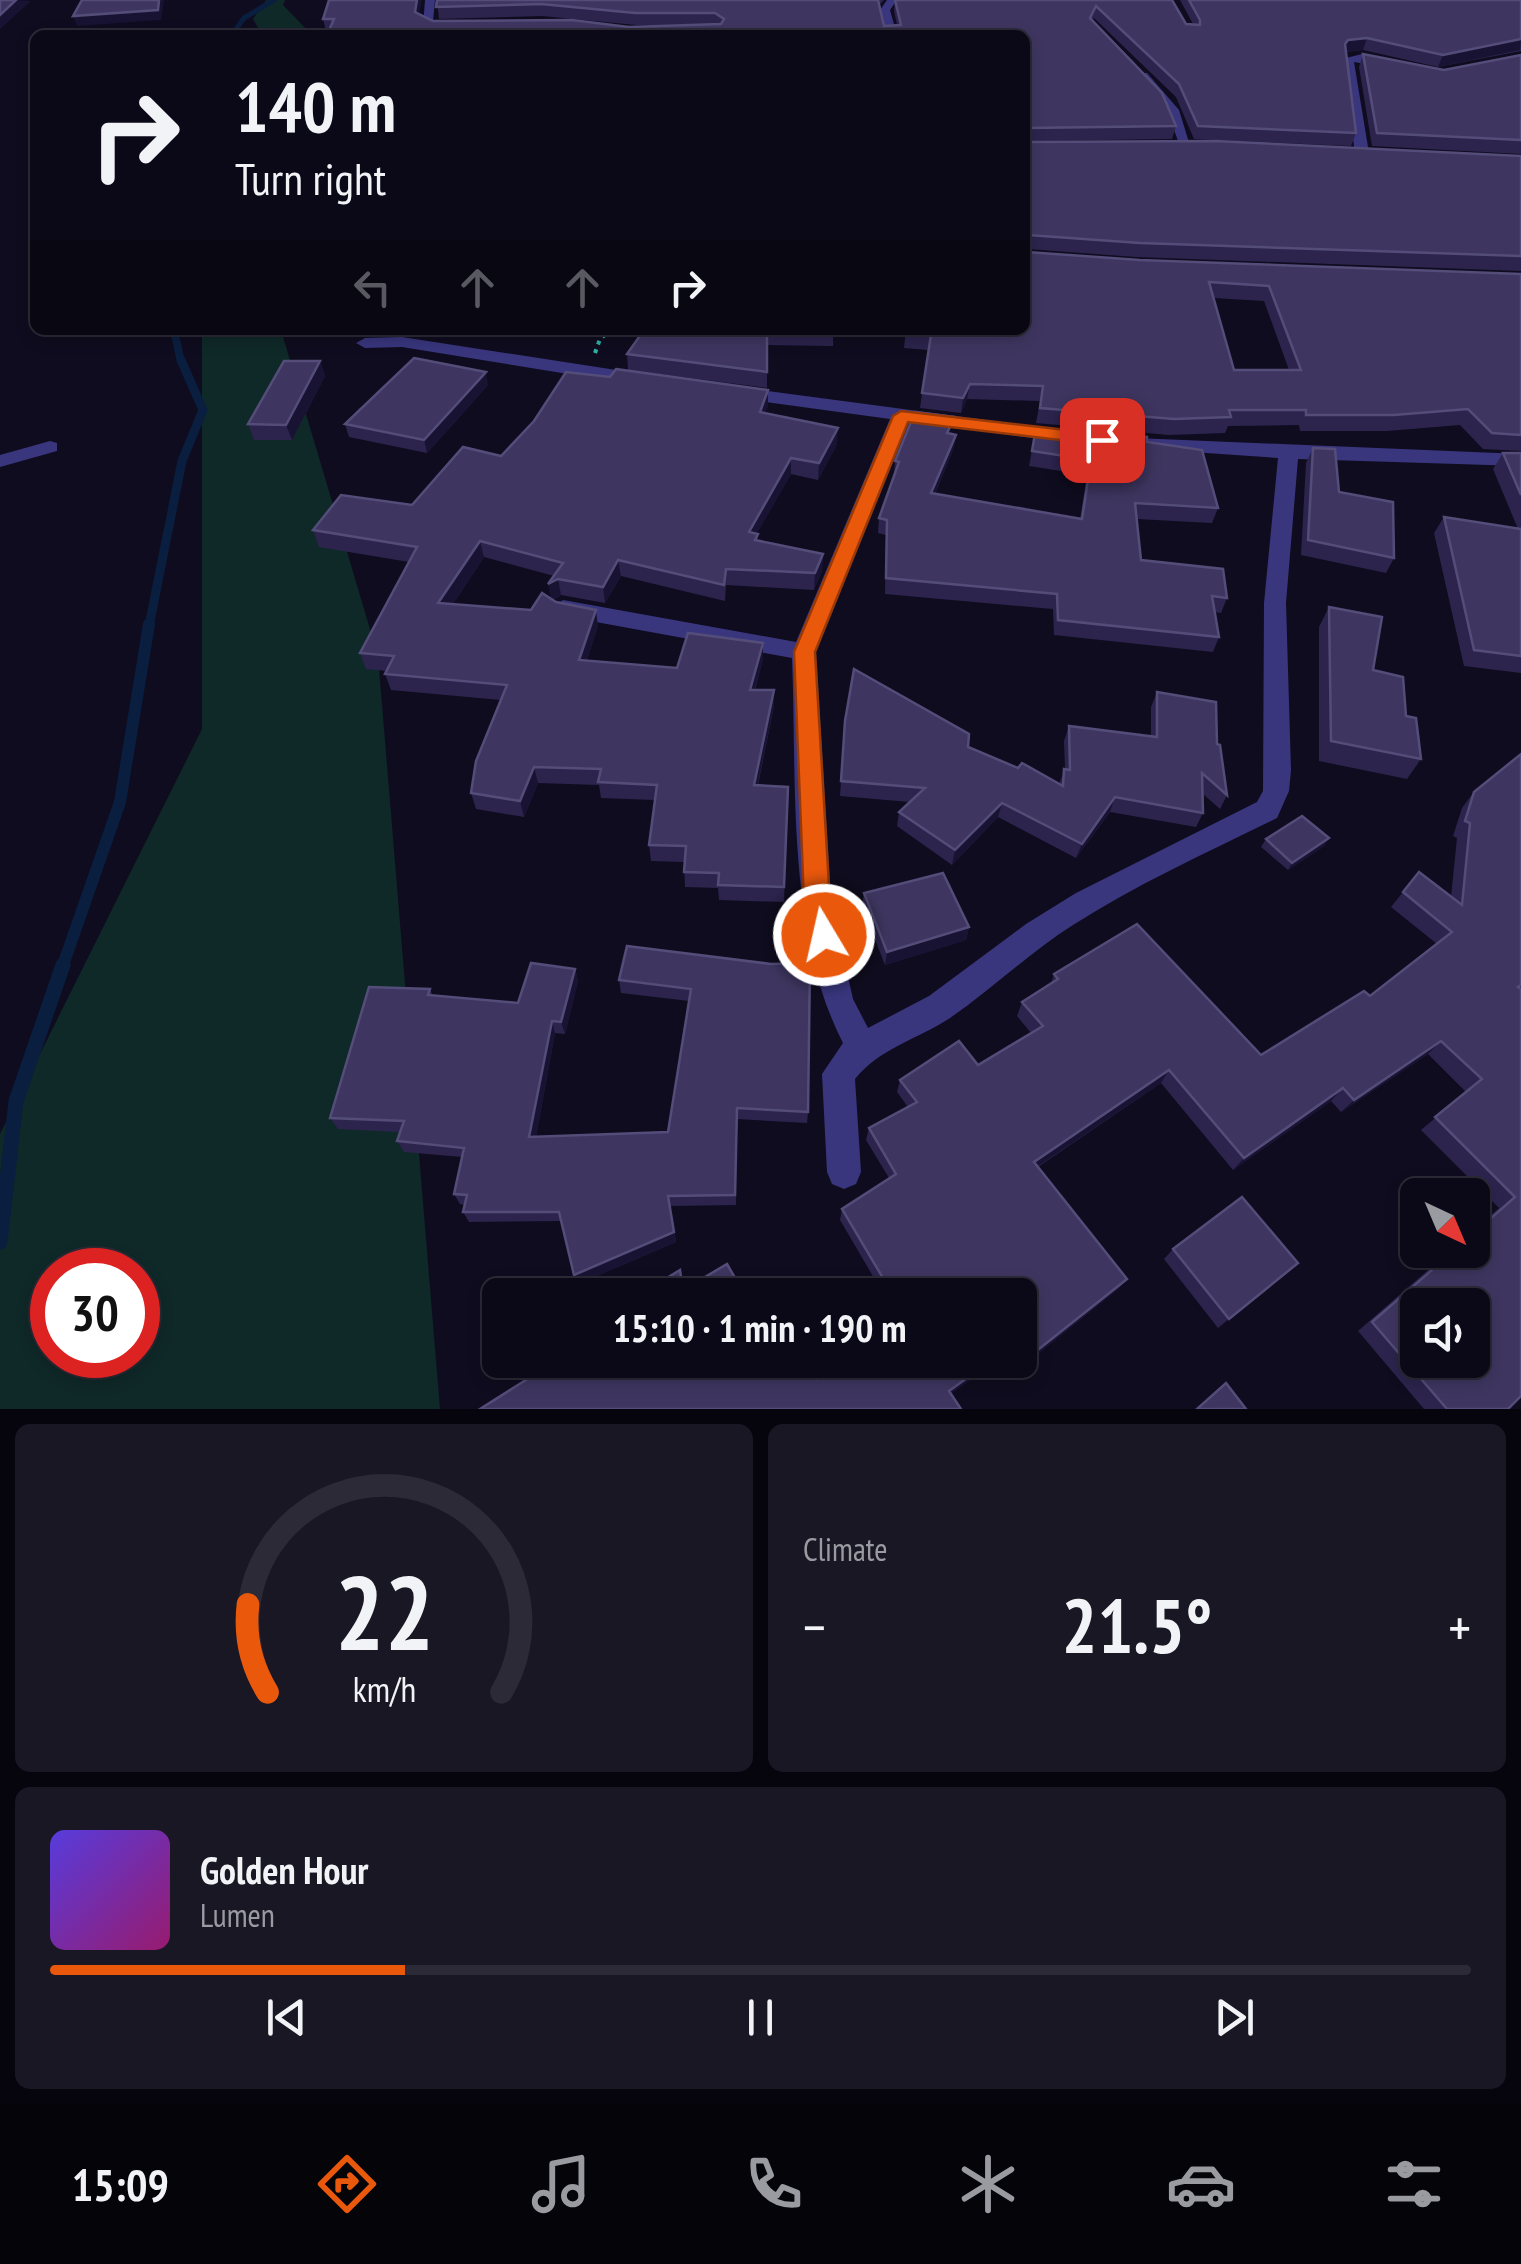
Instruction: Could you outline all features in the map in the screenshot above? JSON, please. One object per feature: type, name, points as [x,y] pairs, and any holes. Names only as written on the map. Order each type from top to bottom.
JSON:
[{"type":"street","points":[[430,0],[427,24],[474,26]]},
{"type":"street","points":[[887,30],[884,10],[892,0]]},
{"type":"street","points":[[1379,154],[1354,153],[1348,59],[1362,58],[1400,67]]},
{"type":"street","points":[[1131,64],[1168,103],[1193,146],[1167,147]]},
{"type":"street","points":[[366,344],[402,342],[666,384]]},
{"type":"street","points":[[725,392],[1093,439],[1289,453],[1521,460]]},
{"type":"street","points":[[862,1046],[838,1002],[817,902],[804,652],[901,416]]},
{"type":"street","points":[[0,461],[50,447]]},
{"type":"street","points":[[844,1172],[838,1074],[862,1046],[895,1036],[1058,919],[1100,894],[1267,810],[1276,791],[1278,770],[1276,603],[1289,453]]},
{"type":"street","points":[[560,607],[804,652]]},
{"type":"green space","points":[[266,0],[285,0],[283,5],[307,30],[259,30],[253,19]]},
{"type":"green space","points":[[202,335],[282,335],[378,656],[440,1409],[0,1409],[0,1134],[202,729]]},
{"type":"building","points":[[0,0],[16,0],[0,15]]},
{"type":"building","points":[[82,0],[159,0],[158,10],[73,16]]},
{"type":"building","points":[[329,0],[417,0],[415,12],[433,21],[572,20],[629,27],[721,24],[724,19],[715,13],[635,13],[541,4],[436,7],[437,0],[878,0],[884,26],[901,25],[895,0],[1172,0],[1186,24],[1200,25],[1189,0],[1521,0],[1521,39],[1443,55],[1367,38],[1348,40],[1345,44],[1356,133],[1198,126],[1179,84],[1096,6],[1090,18],[1162,93],[1176,126],[1030,128],[1030,30],[329,30],[334,19],[323,19]]},
{"type":"building","points":[[1363,54],[1444,70],[1521,55],[1521,140],[1377,133]]},
{"type":"building","points":[[1216,141],[1521,156],[1521,256],[1140,243],[1030,235],[1030,142]]},
{"type":"building","points":[[1030,252],[1521,274],[1521,435],[1492,433],[1468,409],[1394,415],[1229,410],[1231,417],[1174,419],[1040,408],[1043,386],[970,384],[963,398],[922,393],[931,335],[1030,335]],"holes":[[[1209,282],[1269,286],[1301,370],[1234,370]]]},
{"type":"building","points":[[640,335],[767,335],[767,372],[627,354]]},
{"type":"building","points":[[414,358],[486,372],[424,440],[345,424]]},
{"type":"building","points":[[284,361],[320,361],[286,425],[248,424]]},
{"type":"building","points":[[616,369],[768,390],[760,412],[838,428],[819,463],[791,458],[749,532],[758,534],[755,540],[823,554],[815,573],[726,569],[724,585],[618,560],[603,587],[558,579],[548,584],[563,563],[480,541],[438,603],[531,610],[542,593],[556,602],[596,610],[579,660],[677,668],[688,633],[763,643],[750,690],[774,690],[754,785],[788,787],[784,887],[718,885],[719,873],[684,872],[686,846],[649,845],[657,785],[598,782],[601,769],[534,767],[520,801],[471,793],[476,761],[507,685],[385,674],[394,656],[360,653],[417,547],[313,530],[341,495],[412,505],[463,447],[501,456],[534,421],[566,372],[610,377]]},
{"type":"building","points":[[915,412],[955,417],[947,433],[956,435],[931,493],[1082,519],[1091,460],[1032,451],[1036,428],[1147,437],[1147,442],[1202,450],[1218,508],[1135,503],[1141,560],[1223,569],[1227,598],[1212,596],[1219,637],[1058,620],[1057,594],[886,578],[887,520],[879,518],[899,462],[895,461]]},
{"type":"building","points":[[1313,448],[1335,449],[1339,492],[1393,502],[1394,558],[1308,540]]},
{"type":"building","points":[[1503,453],[1521,453],[1521,495]]},
{"type":"building","points":[[1444,517],[1521,529],[1521,656],[1474,650]]},
{"type":"building","points":[[1329,607],[1382,617],[1373,670],[1403,677],[1406,716],[1416,718],[1421,759],[1331,741]]},
{"type":"building","points":[[854,669],[969,734],[968,747],[1018,768],[1022,763],[1063,786],[1064,769],[1070,770],[1069,726],[1157,737],[1157,692],[1216,702],[1217,744],[1227,795],[1202,773],[1203,813],[1115,797],[1082,844],[1002,803],[955,850],[899,812],[925,788],[841,781]]},
{"type":"building","points":[[1521,754],[1521,1396],[1508,1409],[1447,1409],[1420,1378],[1490,1378],[1490,1288],[1411,1288],[1434,1268],[1490,1268],[1490,1219],[1515,1197],[1435,1117],[1482,1079],[1441,1041],[1354,1100],[1343,1088],[1244,1158],[1169,1070],[1034,1162],[1127,1279],[1037,1351],[1037,1278],[883,1278],[842,1209],[896,1174],[869,1128],[917,1102],[900,1080],[959,1041],[978,1065],[1043,1026],[1022,1002],[1058,979],[1054,974],[1137,924],[1261,1055],[1364,991],[1370,996],[1452,932],[1403,892],[1419,872],[1462,905],[1470,823],[1465,821],[1474,792]]},
{"type":"building","points":[[1302,816],[1329,838],[1292,863],[1266,839]]},
{"type":"building","points":[[943,873],[969,927],[887,952],[864,893]]},
{"type":"building","points":[[627,946],[771,964],[810,963],[808,1112],[737,1108],[735,1195],[668,1196],[674,1232],[574,1275],[559,1212],[463,1212],[467,1195],[454,1194],[464,1148],[397,1141],[404,1121],[330,1118],[369,987],[430,989],[428,995],[518,1003],[531,963],[575,969],[561,1022],[552,1021],[529,1137],[668,1132],[691,989],[619,980]]},
{"type":"building","points":[[1242,1197],[1298,1263],[1229,1319],[1173,1249]]},
{"type":"building","points":[[727,1264],[735,1278],[703,1278]]},
{"type":"building","points":[[1400,1298],[1400,1354],[1372,1322]]},
{"type":"building","points":[[529,1378],[967,1378],[949,1391],[961,1409],[480,1409]]},
{"type":"building","points":[[1226,1383],[1246,1409],[1197,1409]]},
{"type":"waterway","points":[[236,30],[244,18],[274,0]]},
{"type":"waterway","points":[[175,335],[181,362]]},
{"type":"waterway","points":[[149,626],[182,461],[203,410],[181,360]]},
{"type":"waterway","points":[[62,968],[120,802],[149,624]]},
{"type":"waterway","points":[[0,1242],[16,1101],[63,965]]},
{"type":"route","points":[[824,935],[817,902],[804,652],[901,416],[1102,440]]}]
